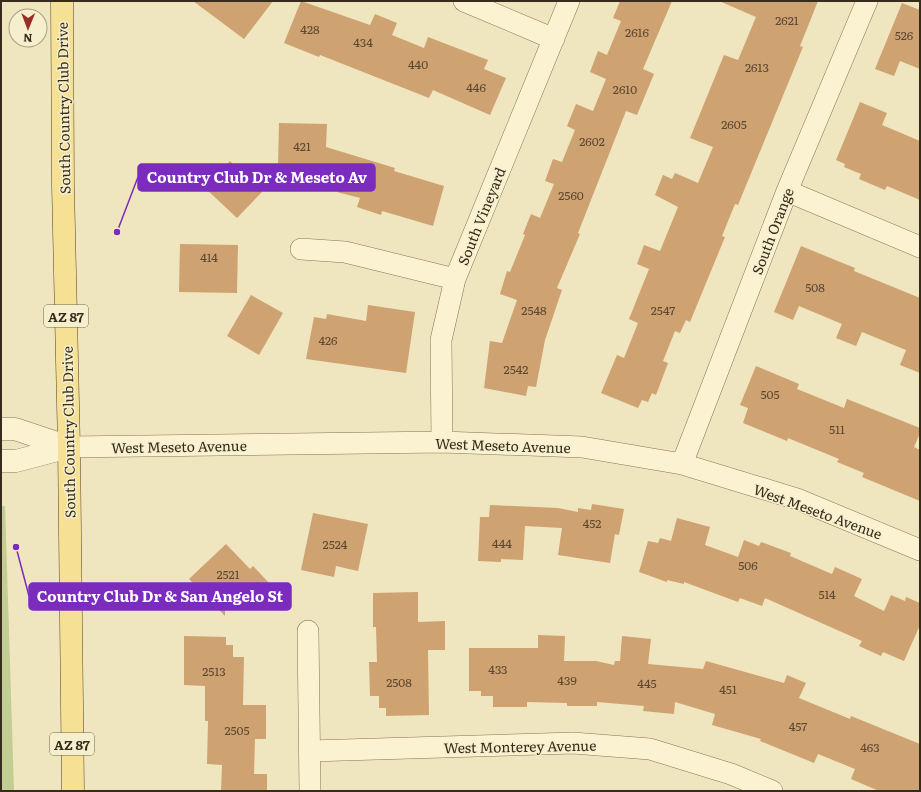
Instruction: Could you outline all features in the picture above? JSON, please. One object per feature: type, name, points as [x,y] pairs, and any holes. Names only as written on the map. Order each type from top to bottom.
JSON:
[{"type":"main road","name":"South Country Club Drive","points":[[62,1],[63,193],[69,447],[73,791]]},
{"type":"street","points":[[464,1],[554,39]]},
{"type":"street","name":"South Vineyard","points":[[442,442],[441,340],[455,279],[570,1]]},
{"type":"street","name":"South Orange","points":[[682,464],[787,191],[867,1]]},
{"type":"street","points":[[787,191],[920,247]]},
{"type":"street","points":[[302,249],[345,252],[455,279]]},
{"type":"street","points":[[1,429],[15,429],[69,447]]},
{"type":"street","name":"West Meseto Avenue","points":[[69,447],[442,442],[582,447],[682,464],[797,499],[920,550]]},
{"type":"street","points":[[1,461],[16,461],[69,447]]},
{"type":"street","points":[[308,631],[310,791]]},
{"type":"street","name":"West Monterey Avenue","points":[[310,751],[573,743],[650,749],[731,774],[772,791]]},
{"type":"green space","points":[[1,506],[5,506],[14,791],[1,791]]},
{"type":"building","points":[[193,1],[273,1],[244,39]]},
{"type":"building","points":[[301,1],[370,25],[375,14],[397,23],[392,35],[424,48],[428,37],[488,60],[484,69],[506,78],[490,115],[433,90],[429,98],[320,55],[319,57],[284,43]]},
{"type":"building","points":[[620,1],[672,1],[643,69],[654,74],[637,115],[626,111],[578,233],[580,234],[557,288],[562,290],[545,340],[536,387],[528,386],[526,396],[484,388],[490,341],[502,343],[517,300],[500,294],[507,271],[510,272],[525,235],[523,234],[531,214],[540,218],[554,184],[545,181],[553,159],[562,162],[575,130],[567,126],[576,104],[593,111],[606,79],[590,72],[598,51],[607,55],[621,21],[613,18]]},
{"type":"building","points":[[719,1],[818,1],[800,46],[803,47],[738,205],[735,204],[722,236],[725,237],[690,322],[686,320],[680,333],[675,331],[663,361],[668,363],[656,395],[652,393],[648,402],[642,400],[638,408],[601,393],[617,355],[624,358],[638,323],[629,319],[649,269],[637,264],[644,245],[660,251],[678,207],[655,195],[663,175],[672,179],[675,173],[698,183],[713,147],[690,138],[724,55],[738,60],[756,17]]},
{"type":"building","points":[[902,3],[920,10],[920,69],[900,61],[894,76],[875,69]]},
{"type":"building","points":[[860,102],[887,113],[882,125],[920,141],[920,200],[887,186],[885,190],[859,179],[861,174],[844,167],[845,164],[836,160]]},
{"type":"building","points":[[279,123],[327,124],[326,147],[395,168],[394,171],[444,186],[433,226],[382,211],[381,215],[357,207],[360,198],[337,192],[340,183],[301,182],[301,169],[278,168]]},
{"type":"building","points":[[230,161],[262,192],[237,218],[205,188]]},
{"type":"building","points":[[180,244],[238,245],[237,293],[179,292]]},
{"type":"building","points":[[801,246],[855,268],[854,271],[920,298],[920,373],[900,365],[906,350],[862,332],[856,346],[836,338],[842,324],[799,306],[793,320],[774,312]]},
{"type":"building","points":[[251,295],[283,313],[259,355],[227,336]]},
{"type":"building","points":[[368,305],[415,312],[406,373],[306,359],[314,317],[326,319],[327,314],[366,321]]},
{"type":"building","points":[[756,366],[799,384],[797,389],[844,408],[847,399],[920,428],[920,433],[914,447],[920,450],[920,501],[862,477],[864,473],[837,462],[839,459],[788,438],[787,441],[743,423],[748,408],[740,405]]},
{"type":"building","points":[[592,504],[624,509],[619,535],[615,534],[610,563],[558,555],[562,528],[525,526],[523,560],[501,559],[501,562],[478,561],[480,517],[489,517],[490,505],[558,508],[578,512],[578,508],[591,510]]},
{"type":"building","points":[[313,513],[368,524],[358,571],[336,566],[334,577],[301,570]]},
{"type":"building","points":[[677,518],[710,527],[705,545],[738,557],[744,540],[759,546],[761,542],[791,553],[790,556],[832,574],[835,567],[862,579],[854,596],[884,611],[891,595],[905,601],[906,597],[920,603],[920,625],[904,661],[883,652],[881,656],[859,646],[862,641],[765,598],[762,606],[740,598],[738,602],[684,582],[684,584],[667,580],[667,582],[639,572],[648,541],[658,543],[660,538],[671,541]]},
{"type":"building","points":[[226,544],[250,569],[253,566],[269,583],[245,606],[225,586],[225,616],[189,579]]},
{"type":"building","points":[[418,592],[418,622],[445,621],[445,650],[428,650],[429,715],[386,716],[386,708],[379,708],[379,696],[370,696],[369,662],[377,662],[376,627],[373,627],[373,593]]},
{"type":"building","points":[[538,635],[565,636],[564,661],[596,661],[614,665],[615,661],[620,661],[622,636],[651,639],[648,664],[703,669],[706,661],[784,683],[787,675],[806,683],[799,698],[850,719],[851,716],[920,744],[920,791],[879,791],[851,779],[855,769],[818,754],[814,763],[760,741],[761,739],[712,725],[715,714],[675,702],[674,714],[643,711],[644,706],[597,702],[597,706],[567,706],[567,703],[527,702],[527,707],[493,707],[493,696],[481,696],[481,691],[469,691],[469,648],[538,648]]},
{"type":"building","points":[[184,636],[226,637],[226,645],[233,645],[233,657],[244,657],[243,705],[266,705],[266,739],[255,739],[254,774],[267,774],[267,791],[221,791],[222,765],[207,764],[208,721],[205,721],[205,686],[184,685]]},
{"type":"place","name":"Country Club Dr & Meseto Av","points":[[117,232]]},
{"type":"place","name":"Country Club Dr & San Angelo St","points":[[16,547]]}]
